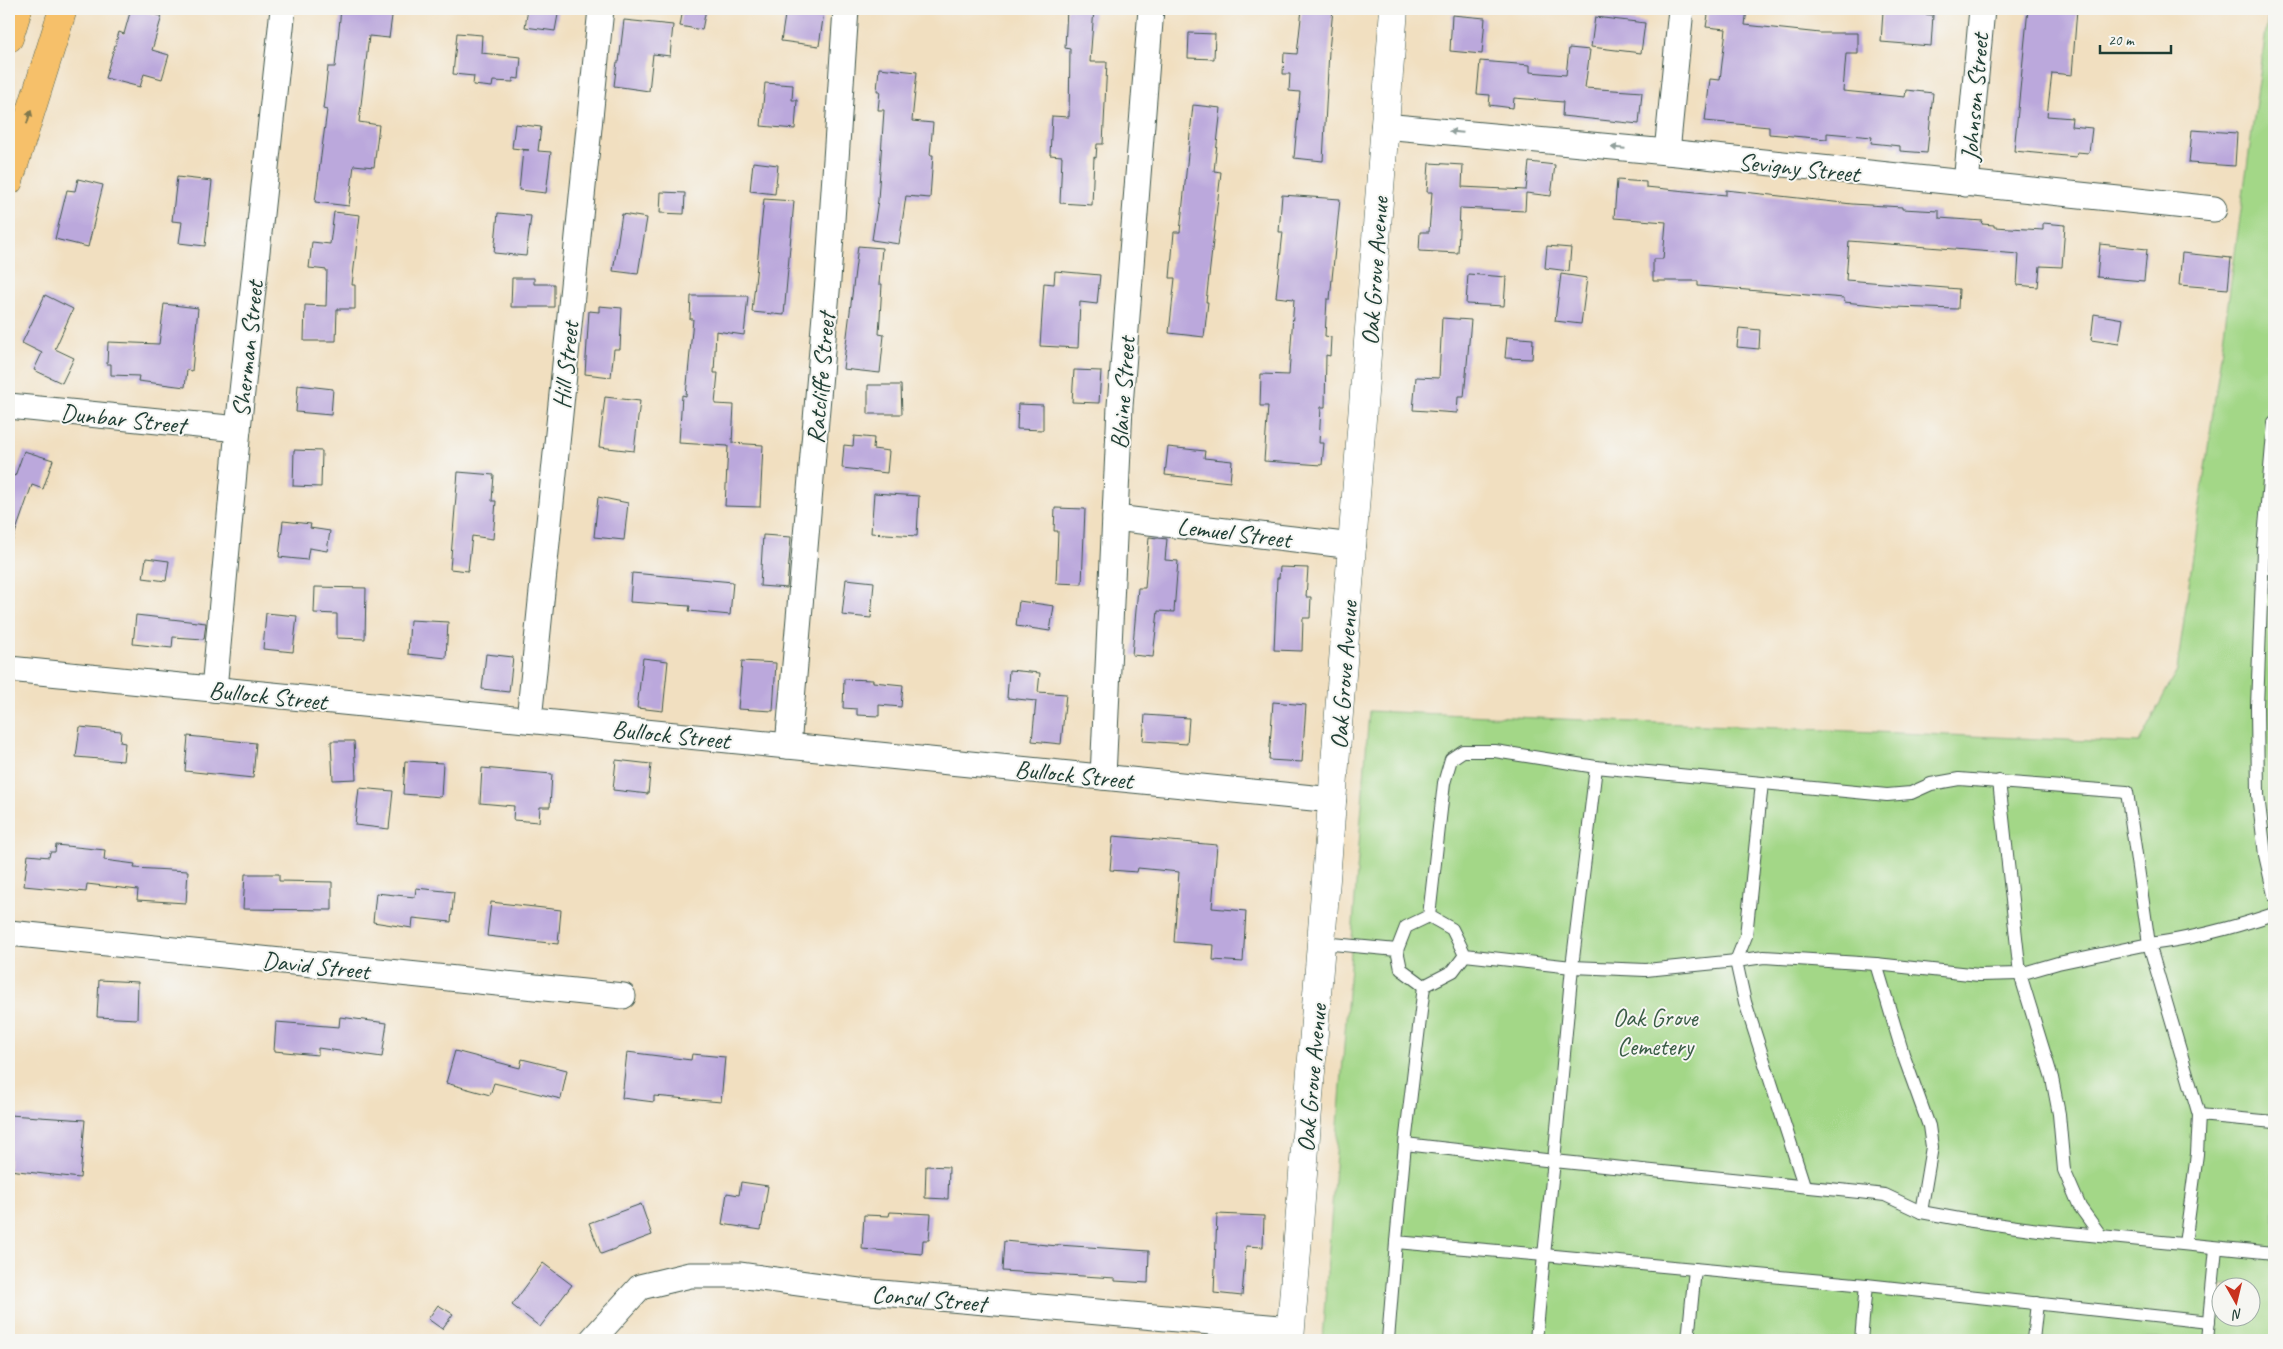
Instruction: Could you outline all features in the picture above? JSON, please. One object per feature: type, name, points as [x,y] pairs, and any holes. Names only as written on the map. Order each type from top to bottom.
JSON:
[{"type":"main road","points":[[9,38],[18,9]]},
{"type":"main road","points":[[9,181],[63,9]]},
{"type":"street","name":"Sherman Street","points":[[214,689],[238,429],[283,9]]},
{"type":"street","name":"Hill Street","points":[[530,720],[601,9]]},
{"type":"street","name":"Ratcliffe Street","points":[[788,746],[828,280],[846,9]]},
{"type":"street","name":"Blaine Street","points":[[1103,777],[1120,406],[1151,9]]},
{"type":"street","name":"Oak Grove Avenue","points":[[1291,1335],[1394,9]]},
{"type":"street","points":[[1667,152],[1681,9]]},
{"type":"street","name":"Johnson Street","points":[[1966,184],[1982,9]]},
{"type":"street","name":"Sevigny Street","points":[[1384,126],[1667,152],[2214,209]]},
{"type":"street","name":"Dunbar Street","points":[[9,406],[238,429]]},
{"type":"street","name":"Lemuel Street","points":[[1115,518],[1353,546]]},
{"type":"street","name":"Bullock Street","points":[[9,669],[1333,800]]},
{"type":"street","name":"David Street","points":[[9,933],[623,996]]},
{"type":"street","name":"Consul Street","points":[[592,1340],[640,1287],[690,1275],[739,1275],[859,1292],[1291,1335]]},
{"type":"lane","points":[[2274,422],[2269,551],[2257,706],[2258,796],[2265,855],[2274,895]]},
{"type":"lane","points":[[1429,916],[1444,783],[1451,759],[1463,752],[1495,751],[1596,767],[1887,796],[1911,792],[1931,784],[1959,779],[2127,792],[2149,944],[2199,1116],[2197,1154],[2185,1244]]},
{"type":"lane","points":[[1536,1340],[1572,967],[1596,767]]},
{"type":"lane","points":[[1999,781],[2020,974],[2052,1078],[2059,1114],[2064,1170],[2080,1207],[2101,1236]]},
{"type":"lane","points":[[1762,783],[1746,936],[1736,961],[1745,1002],[1804,1185]]},
{"type":"lane","points":[[1465,955],[1572,967],[1646,970],[1764,957],[1876,964],[1979,975],[2020,974],[2058,963],[2224,931],[2274,914]]},
{"type":"lane","points":[[1424,986],[1401,968],[1397,950],[1406,927],[1429,916]]},
{"type":"lane","points":[[1429,916],[1452,929],[1465,955]]},
{"type":"lane","points":[[1322,944],[1397,950]]},
{"type":"lane","points":[[1424,986],[1452,971],[1465,955]]},
{"type":"lane","points":[[1876,964],[1903,1054],[1929,1126],[1932,1148],[1921,1212]]},
{"type":"lane","points":[[1388,1340],[1405,1144],[1424,986]]},
{"type":"lane","points":[[2199,1116],[2274,1122]]},
{"type":"lane","points":[[1405,1144],[1885,1195],[1921,1212],[1965,1220],[2274,1254]]},
{"type":"lane","points":[[1396,1242],[1866,1285],[2209,1322]]},
{"type":"lane","points":[[2208,1340],[2216,1248]]},
{"type":"lane","points":[[1688,1340],[1695,1269]]},
{"type":"lane","points":[[1861,1340],[1866,1285]]},
{"type":"lane","points":[[2034,1340],[2037,1303]]},
{"type":"green space","name":"Oak Grove Cemetery","points":[[2269,9],[2274,9],[2274,1340],[1322,1340],[1369,711],[2139,743],[2177,670]]},
{"type":"building","points":[[131,9],[162,16],[152,50],[169,55],[162,79],[144,74],[140,87],[105,78],[119,32],[124,34]]},
{"type":"building","points":[[341,9],[393,9],[389,38],[369,36],[359,122],[379,125],[374,167],[354,165],[349,206],[315,202],[327,110],[323,109],[328,67],[335,67]]},
{"type":"building","points":[[528,9],[559,9],[555,31],[525,27]]},
{"type":"building","points":[[683,9],[706,9],[702,30],[680,26]]},
{"type":"building","points":[[786,9],[824,12],[819,46],[781,41]]},
{"type":"building","points":[[1067,9],[1094,9],[1090,62],[1107,62],[1103,144],[1097,144],[1096,158],[1094,157],[1092,205],[1060,203],[1062,156],[1050,155],[1052,116],[1069,117],[1070,49],[1065,48]]},
{"type":"building","points":[[1302,9],[1333,9],[1323,161],[1294,158],[1300,92],[1289,91],[1290,74],[1283,74],[1284,53],[1297,54]]},
{"type":"building","points":[[1709,9],[1747,9],[1745,25],[1820,33],[1858,33],[1858,54],[1846,54],[1843,91],[1905,97],[1906,90],[1933,93],[1927,153],[1900,151],[1900,146],[1871,143],[1872,137],[1827,133],[1827,139],[1769,134],[1769,127],[1705,121],[1710,79],[1720,80],[1726,29],[1706,27]]},
{"type":"building","points":[[2028,9],[2077,9],[2072,75],[2052,73],[2047,116],[2072,118],[2071,126],[2092,128],[2089,153],[2077,152],[2076,157],[2014,151]]},
{"type":"building","points":[[1883,11],[1933,15],[1931,46],[1881,42]]},
{"type":"building","points":[[1452,15],[1485,18],[1482,54],[1450,51]]},
{"type":"building","points":[[1595,17],[1645,23],[1641,53],[1591,47]]},
{"type":"building","points":[[624,20],[673,25],[670,56],[653,54],[649,91],[614,86]]},
{"type":"building","points":[[457,33],[482,35],[481,53],[521,57],[519,79],[513,78],[513,82],[493,81],[492,87],[473,85],[474,76],[453,74]]},
{"type":"building","points":[[1189,33],[1215,34],[1214,59],[1188,58]]},
{"type":"building","points":[[1569,48],[1590,50],[1585,88],[1642,92],[1639,124],[1562,116],[1563,102],[1514,98],[1513,108],[1489,105],[1490,95],[1477,94],[1480,61],[1530,65],[1530,72],[1566,75]]},
{"type":"building","points":[[879,68],[917,72],[912,121],[933,123],[930,155],[933,155],[930,198],[906,196],[899,244],[872,240],[878,200],[884,110],[878,110],[880,91],[877,91]]},
{"type":"building","points":[[765,83],[793,85],[792,100],[797,100],[795,129],[761,126]]},
{"type":"building","points":[[1193,105],[1221,108],[1214,171],[1221,172],[1206,302],[1208,302],[1204,337],[1169,333],[1175,278],[1170,278],[1174,232],[1180,232]]},
{"type":"building","points":[[515,124],[541,127],[538,151],[551,152],[546,193],[519,190],[523,150],[529,150],[512,148]]},
{"type":"building","points":[[2192,130],[2237,133],[2235,166],[2189,163]]},
{"type":"building","points":[[753,162],[778,165],[775,194],[750,191]]},
{"type":"building","points":[[1529,162],[1555,165],[1551,196],[1526,193],[1525,211],[1460,208],[1458,253],[1419,251],[1420,232],[1429,232],[1432,192],[1427,192],[1429,163],[1463,165],[1462,187],[1526,190]]},
{"type":"building","points":[[177,177],[212,181],[205,246],[179,243],[182,222],[172,221]]},
{"type":"building","points":[[78,179],[103,185],[88,247],[55,239],[67,190],[75,191]]},
{"type":"building","points":[[1617,180],[1646,182],[1646,187],[1726,195],[1726,190],[1852,204],[1902,207],[1902,209],[1939,211],[1939,218],[1983,221],[1982,224],[1994,225],[1994,227],[2043,230],[2043,223],[2065,225],[2062,267],[2040,266],[2038,287],[2017,285],[2019,254],[1849,241],[1846,280],[1959,289],[1958,309],[1894,307],[1844,302],[1844,298],[1698,286],[1698,281],[1653,281],[1653,259],[1663,259],[1666,222],[1614,218]]},
{"type":"building","points":[[661,192],[685,193],[684,214],[660,213]]},
{"type":"building","points":[[1282,195],[1340,199],[1330,299],[1327,299],[1325,336],[1331,337],[1330,356],[1326,355],[1325,407],[1321,407],[1319,443],[1324,443],[1322,465],[1264,461],[1268,406],[1260,406],[1261,374],[1289,375],[1294,299],[1276,297],[1283,232],[1279,232]]},
{"type":"building","points":[[764,199],[794,201],[784,315],[752,312]]},
{"type":"building","points":[[334,212],[360,215],[352,285],[355,285],[355,309],[337,309],[336,341],[304,341],[305,305],[326,306],[327,270],[309,268],[312,242],[330,244]]},
{"type":"building","points":[[498,213],[531,216],[526,256],[494,253]]},
{"type":"building","points":[[622,214],[647,218],[638,274],[613,271]]},
{"type":"building","points":[[2100,244],[2147,249],[2144,281],[2097,277]]},
{"type":"building","points":[[858,246],[882,248],[879,284],[882,284],[879,334],[884,335],[880,373],[843,369]]},
{"type":"building","points":[[1547,246],[1571,248],[1569,271],[1545,268]]},
{"type":"building","points":[[2182,253],[2231,258],[2228,289],[2179,285]]},
{"type":"building","points":[[1055,271],[1100,275],[1097,304],[1080,302],[1078,348],[1040,346],[1044,283],[1054,284]]},
{"type":"building","points":[[1468,274],[1506,277],[1504,306],[1466,304]]},
{"type":"building","points":[[1561,274],[1587,278],[1581,324],[1555,321]]},
{"type":"building","points":[[512,278],[534,278],[534,284],[554,284],[554,307],[511,307]]},
{"type":"building","points":[[45,295],[73,309],[55,349],[74,358],[62,383],[34,370],[42,353],[22,343]]},
{"type":"building","points":[[691,296],[748,296],[744,335],[716,331],[714,373],[718,373],[715,404],[734,405],[732,443],[763,445],[760,507],[725,506],[728,446],[679,443],[682,395],[686,396],[693,319],[690,319]]},
{"type":"building","points":[[164,304],[198,308],[192,371],[187,370],[185,387],[138,381],[139,376],[111,375],[111,364],[107,364],[108,342],[159,344]]},
{"type":"building","points":[[599,306],[622,308],[620,349],[614,349],[611,377],[585,374],[589,311],[599,312]]},
{"type":"building","points":[[2094,314],[2123,319],[2119,344],[2091,340]]},
{"type":"building","points":[[1442,318],[1471,320],[1464,397],[1458,397],[1457,413],[1413,410],[1416,377],[1439,378]]},
{"type":"building","points":[[1739,328],[1760,330],[1759,349],[1737,347]]},
{"type":"building","points":[[1507,337],[1533,339],[1532,359],[1505,358]]},
{"type":"building","points":[[1074,370],[1101,371],[1099,403],[1072,402]]},
{"type":"building","points":[[298,385],[333,389],[331,415],[296,412]]},
{"type":"building","points":[[868,385],[901,385],[902,414],[868,414]]},
{"type":"building","points":[[605,397],[640,401],[634,451],[599,447]]},
{"type":"building","points":[[1018,404],[1043,405],[1043,430],[1017,429]]},
{"type":"building","points":[[854,436],[874,438],[873,449],[889,451],[887,473],[842,468],[844,445],[853,446]]},
{"type":"building","points":[[1168,447],[1205,451],[1204,458],[1232,461],[1230,482],[1165,475]]},
{"type":"building","points":[[294,450],[322,451],[321,487],[293,486]]},
{"type":"building","points":[[24,451],[53,460],[43,489],[32,485],[12,542],[9,542],[9,473],[15,476]]},
{"type":"building","points":[[458,472],[494,475],[492,501],[496,501],[493,539],[472,536],[468,571],[450,569]]},
{"type":"building","points":[[874,493],[919,496],[917,536],[871,533]]},
{"type":"building","points":[[598,497],[628,503],[624,540],[594,537]]},
{"type":"building","points":[[1055,508],[1085,509],[1082,584],[1056,583],[1058,531],[1054,531]]},
{"type":"building","points":[[283,521],[311,524],[310,528],[330,531],[327,551],[309,548],[307,560],[279,557]]},
{"type":"building","points":[[763,535],[791,537],[787,588],[760,586]]},
{"type":"building","points":[[1149,537],[1167,539],[1165,560],[1178,561],[1174,612],[1158,611],[1153,657],[1132,655],[1138,588],[1145,588]]},
{"type":"building","points":[[146,558],[169,561],[166,581],[143,578]]},
{"type":"building","points":[[1280,567],[1308,568],[1306,597],[1311,597],[1310,618],[1303,618],[1302,651],[1274,650],[1277,578],[1279,578]]},
{"type":"building","points":[[632,573],[733,582],[730,615],[689,611],[690,606],[630,602]]},
{"type":"building","points":[[846,579],[874,582],[871,618],[842,615]]},
{"type":"building","points":[[315,587],[366,588],[365,639],[337,638],[337,614],[314,613]]},
{"type":"building","points":[[1019,601],[1054,606],[1050,631],[1016,626]]},
{"type":"building","points":[[266,613],[297,616],[293,652],[263,649]]},
{"type":"building","points":[[136,615],[206,623],[204,639],[173,637],[172,648],[133,644]]},
{"type":"building","points":[[410,620],[448,622],[446,658],[408,654]]},
{"type":"building","points":[[486,654],[513,657],[509,692],[482,689]]},
{"type":"building","points":[[643,658],[668,661],[663,711],[637,708]]},
{"type":"building","points":[[742,661],[776,663],[773,711],[738,709]]},
{"type":"building","points":[[1009,670],[1040,673],[1038,692],[1066,694],[1061,744],[1032,741],[1036,701],[1007,698]]},
{"type":"building","points":[[844,679],[873,680],[873,682],[903,685],[901,707],[879,705],[879,716],[857,715],[857,709],[843,708]]},
{"type":"building","points":[[1273,702],[1306,705],[1302,762],[1269,760]]},
{"type":"building","points":[[1145,715],[1189,718],[1187,744],[1143,741]]},
{"type":"building","points":[[80,727],[121,731],[120,742],[125,743],[123,761],[76,757]]},
{"type":"building","points":[[188,736],[256,743],[253,778],[185,771]]},
{"type":"building","points":[[331,741],[354,741],[356,779],[333,780]]},
{"type":"building","points":[[616,760],[651,764],[648,794],[613,790]]},
{"type":"building","points":[[405,761],[443,763],[441,797],[403,794]]},
{"type":"building","points":[[482,768],[552,774],[550,807],[540,807],[539,822],[513,820],[514,806],[480,803]]},
{"type":"building","points":[[359,788],[393,791],[389,829],[355,825]]},
{"type":"building","points":[[1113,836],[1217,845],[1212,908],[1246,911],[1243,962],[1213,960],[1214,945],[1174,942],[1179,872],[1138,868],[1137,872],[1110,870]]},
{"type":"building","points":[[56,845],[105,850],[104,860],[135,864],[134,868],[188,871],[186,903],[137,900],[138,890],[87,884],[86,892],[24,886],[28,855],[49,857],[50,852],[55,852]]},
{"type":"building","points":[[245,874],[279,874],[279,881],[332,882],[332,910],[243,909]]},
{"type":"building","points":[[416,888],[454,892],[451,922],[413,918],[412,928],[373,922],[376,893],[415,897]]},
{"type":"building","points":[[491,902],[561,910],[558,944],[487,936]]},
{"type":"building","points":[[99,980],[138,982],[137,1019],[97,1017]]},
{"type":"building","points":[[340,1017],[387,1023],[382,1057],[318,1048],[318,1055],[274,1051],[276,1022],[339,1027]]},
{"type":"building","points":[[455,1051],[520,1068],[522,1059],[567,1070],[561,1099],[494,1083],[490,1095],[446,1083]]},
{"type":"building","points":[[627,1052],[691,1060],[692,1054],[725,1057],[721,1102],[654,1096],[654,1102],[622,1098]]},
{"type":"building","points":[[9,1115],[85,1120],[80,1178],[9,1170]]},
{"type":"building","points":[[926,1166],[949,1167],[948,1199],[925,1198]]},
{"type":"building","points":[[741,1182],[768,1186],[761,1230],[722,1224],[727,1193],[739,1195]]},
{"type":"building","points":[[641,1204],[652,1235],[601,1254],[589,1223]]},
{"type":"building","points":[[890,1212],[931,1214],[929,1240],[923,1240],[922,1254],[862,1249],[864,1215],[889,1216]]},
{"type":"building","points":[[1217,1214],[1264,1216],[1263,1247],[1246,1246],[1242,1296],[1214,1293]]},
{"type":"building","points":[[1004,1241],[1149,1251],[1148,1283],[1115,1281],[1115,1278],[1002,1271]]},
{"type":"building","points":[[543,1263],[572,1285],[540,1327],[512,1305]]},
{"type":"building","points":[[438,1305],[453,1314],[442,1329],[428,1319]]}]
